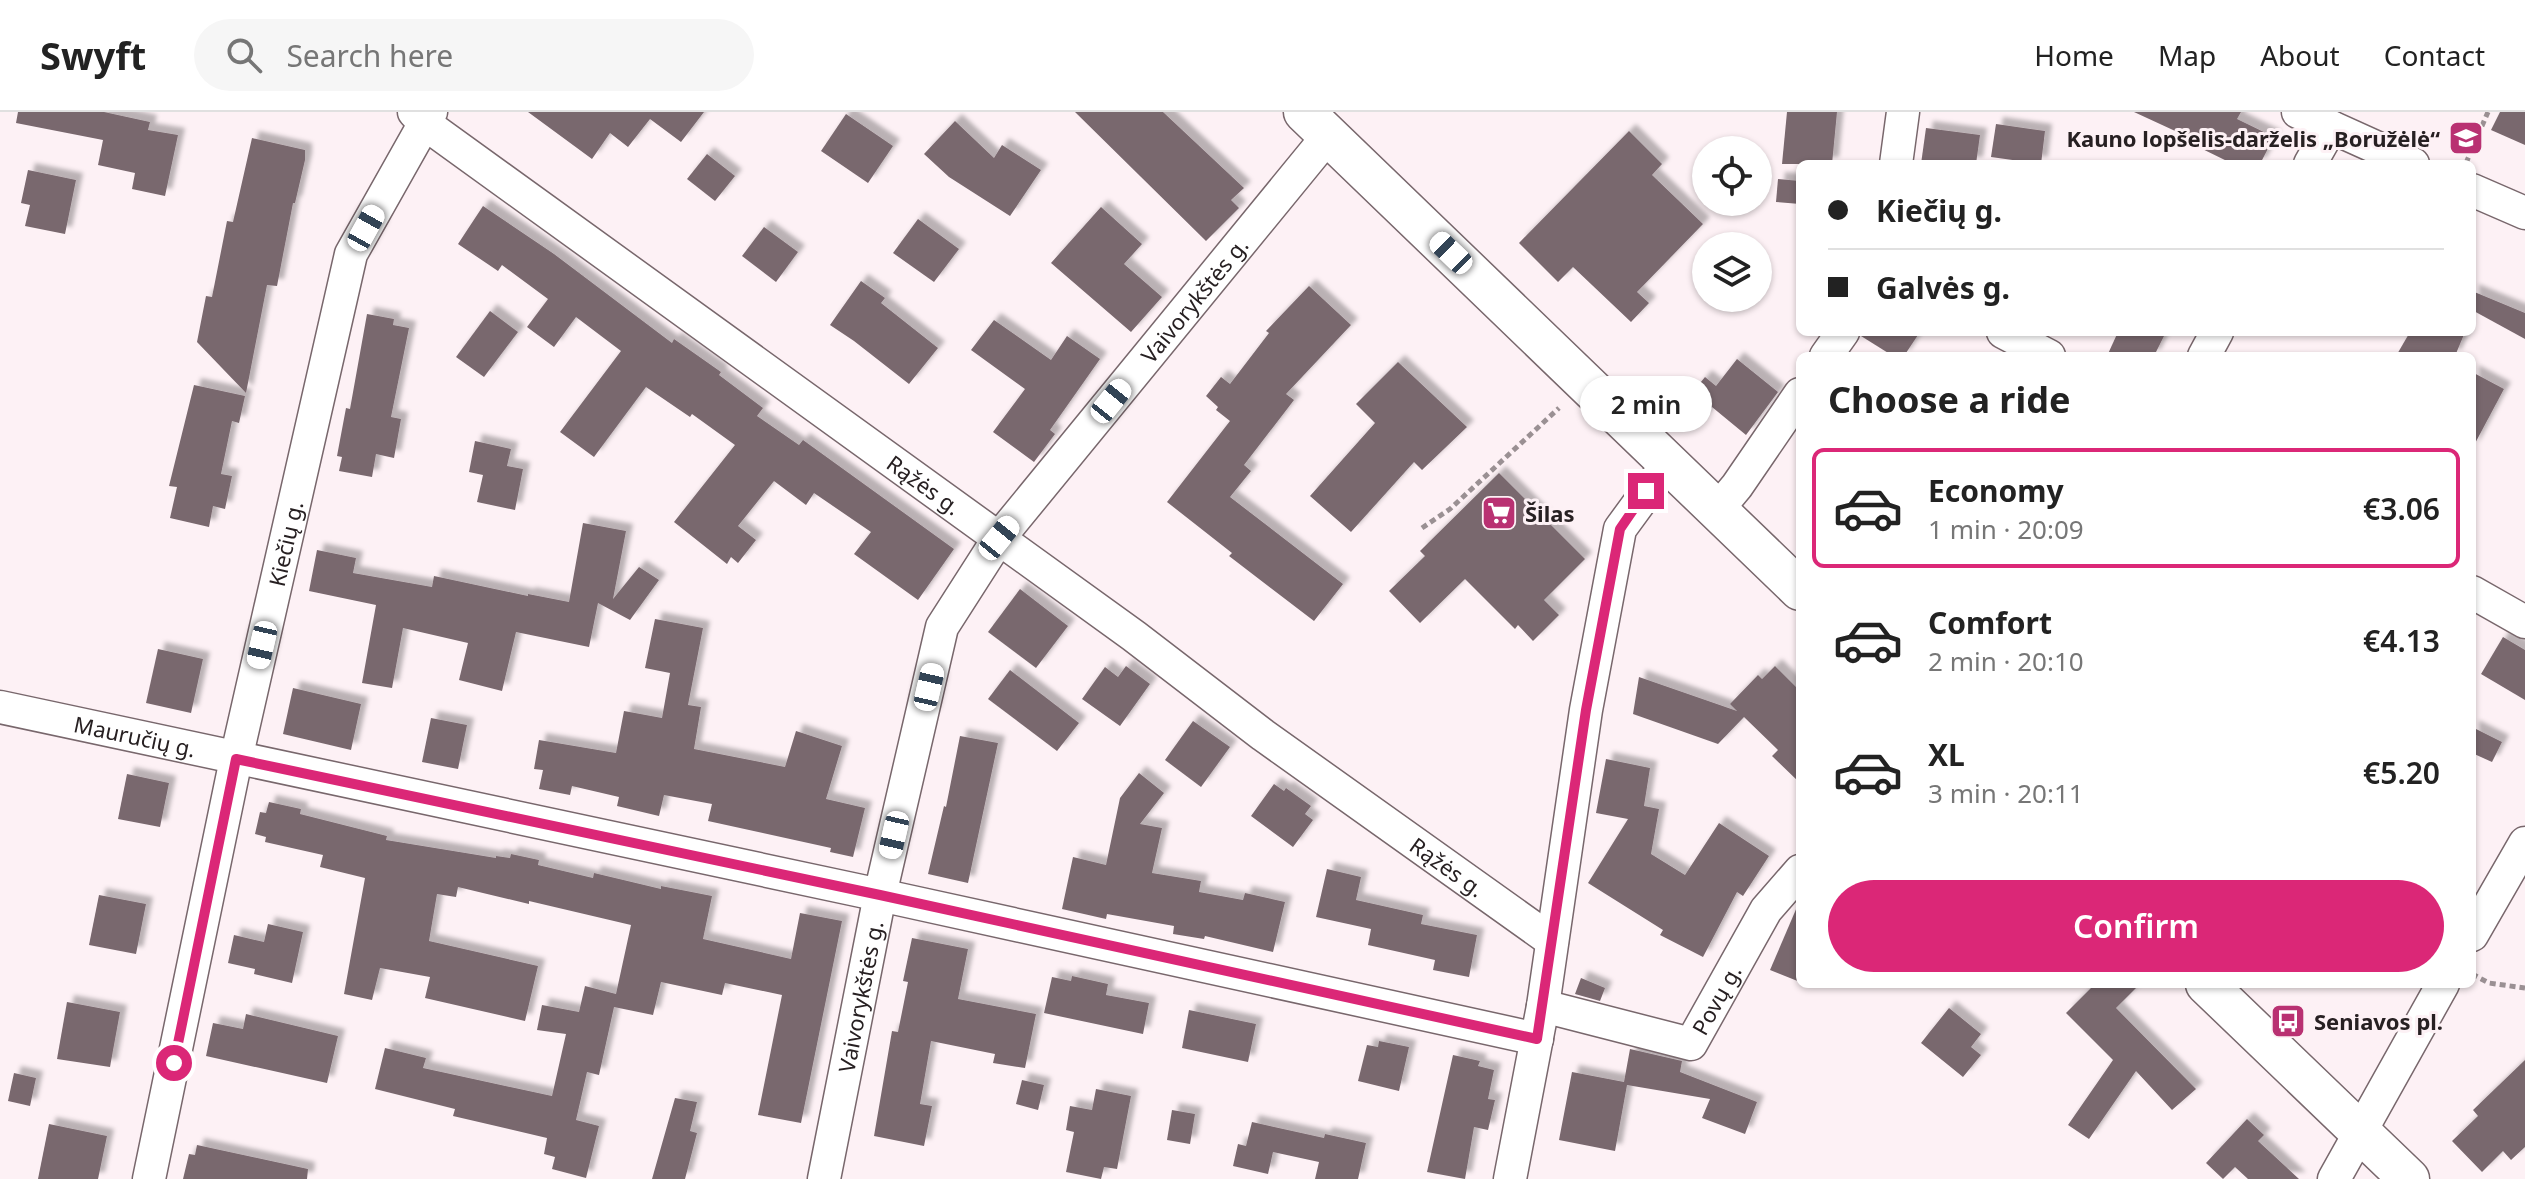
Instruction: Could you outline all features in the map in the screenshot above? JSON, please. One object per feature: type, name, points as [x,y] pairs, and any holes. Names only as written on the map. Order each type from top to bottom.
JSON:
[{"type":"street","points":[[1897,160],[1903,112]]},
{"type":"street","points":[[2298,112],[2404,160]]},
{"type":"street","name":"Rąžės g.","points":[[423,116],[1134,636],[1263,735],[1552,941]]},
{"type":"street","name":"Kiečių g.","points":[[149,1179],[236,759],[351,254],[423,116]]},
{"type":"street","points":[[1316,124],[1796,586]]},
{"type":"street","name":"Vaivorykštės g.","points":[[824,1179],[880,895],[942,627],[999,538],[1316,124]]},
{"type":"street","points":[[2312,160],[2331,127]]},
{"type":"street","points":[[2476,192],[2525,213]]},
{"type":"street","points":[[2011,336],[2041,352]]},
{"type":"street","points":[[1717,510],[1796,400]]},
{"type":"street","points":[[1510,1179],[1543,1006],[1586,710],[1620,529],[1669,462]]},
{"type":"street","points":[[2476,594],[2525,622]]},
{"type":"street","name":"Mauručių g.","points":[[0,707],[1537,1039]]},
{"type":"street","points":[[2476,928],[2525,843]]},
{"type":"street","name":"Povų g.","points":[[1543,1006],[1691,1044],[1766,910],[1796,876]]},
{"type":"street","points":[[2210,988],[2409,1179]]},
{"type":"street","points":[[2334,1179],[2441,988]]},
{"type":"path","points":[[2468,160],[2488,112]]},
{"type":"path","points":[[1422,528],[1450,509],[1559,408]]},
{"type":"path","points":[[2476,976],[2489,983],[2525,988]]},
{"type":"building","points":[[18,112],[104,112],[150,122],[148,130],[178,135],[165,196],[132,189],[135,173],[98,165],[103,140],[16,123]]},
{"type":"building","points":[[528,112],[704,112],[681,142],[650,119],[628,147],[610,133],[592,159]]},
{"type":"building","points":[[1075,112],[1163,112],[1244,188],[1231,200],[1239,208],[1206,241]]},
{"type":"building","points":[[1787,112],[1837,112],[1832,160],[1796,160],[1796,164],[1782,164]]},
{"type":"building","points":[[2134,112],[2241,112],[2237,119],[2274,137],[2262,160],[2225,160],[2184,140],[2186,136]]},
{"type":"building","points":[[2500,112],[2525,112],[2525,145],[2491,130]]},
{"type":"building","points":[[846,114],[893,146],[868,183],[821,151]]},
{"type":"building","points":[[955,121],[994,158],[1002,145],[1041,170],[1010,216],[949,177],[924,154]]},
{"type":"building","points":[[1996,124],[2045,131],[2041,160],[1991,157]]},
{"type":"building","points":[[1926,128],[1980,135],[1977,160],[1922,160]]},
{"type":"building","points":[[1629,131],[1662,164],[1652,175],[1703,224],[1637,292],[1649,303],[1631,322],[1573,267],[1558,282],[1519,243]]},
{"type":"building","points":[[252,138],[305,150],[305,160],[277,286],[267,285],[246,393],[197,342],[206,296],[212,297],[227,221],[233,222]]},
{"type":"building","points":[[707,154],[735,176],[715,201],[687,179]]},
{"type":"building","points":[[28,170],[76,180],[65,234],[25,226],[30,205],[21,203]]},
{"type":"building","points":[[1778,179],[1796,181],[1796,204],[1776,202]]},
{"type":"building","points":[[483,206],[554,254],[672,343],[674,339],[721,372],[719,375],[763,408],[757,416],[799,445],[803,440],[954,549],[918,600],[854,554],[871,532],[814,493],[806,505],[774,481],[738,526],[756,540],[738,563],[731,557],[727,564],[674,522],[735,445],[692,414],[690,417],[646,387],[594,457],[560,432],[621,351],[576,317],[554,347],[527,327],[548,299],[502,265],[498,271],[458,244]]},
{"type":"building","points":[[1101,207],[1142,244],[1124,264],[1162,297],[1131,332],[1051,263]]},
{"type":"building","points":[[918,219],[959,249],[934,282],[893,253]]},
{"type":"building","points":[[764,227],[798,252],[776,282],[742,256]]},
{"type":"building","points":[[861,281],[885,298],[881,303],[938,348],[909,384],[830,325]]},
{"type":"building","points":[[1309,286],[1351,325],[1286,394],[1294,400],[1244,465],[1251,471],[1230,497],[1343,584],[1314,621],[1229,556],[1232,553],[1167,502],[1230,421],[1216,410],[1218,407],[1206,396],[1221,377],[1230,384],[1269,333],[1266,331]]},
{"type":"building","points":[[2476,293],[2525,313],[2525,339],[2476,312]]},
{"type":"building","points":[[490,311],[518,332],[484,377],[456,357]]},
{"type":"building","points":[[367,314],[394,319],[393,325],[409,328],[391,417],[401,419],[394,458],[376,454],[372,477],[339,471],[342,457],[337,456],[346,408],[350,409]]},
{"type":"building","points":[[994,320],[1051,360],[1067,336],[1100,359],[1050,430],[1055,434],[1034,462],[993,432],[1025,389],[971,350]]},
{"type":"building","points":[[1861,336],[1917,336],[1907,352],[1887,352]]},
{"type":"building","points":[[2116,336],[2164,336],[2156,352],[2109,352]]},
{"type":"building","points":[[2408,336],[2463,336],[2457,352],[2398,352]]},
{"type":"building","points":[[1737,359],[1778,392],[1746,435],[1712,407],[1702,419],[1683,404],[1705,377],[1716,386]]},
{"type":"building","points":[[1398,362],[1467,427],[1422,470],[1414,462],[1351,532],[1310,496],[1375,423],[1356,404]]},
{"type":"building","points":[[2476,374],[2504,389],[2476,442]]},
{"type":"building","points":[[194,385],[245,396],[239,423],[232,421],[221,474],[232,476],[225,509],[213,506],[209,527],[170,518],[177,487],[169,486]]},
{"type":"building","points":[[475,441],[511,449],[507,466],[523,469],[515,510],[477,502],[483,475],[469,472]]},
{"type":"building","name":"Šilas","points":[[1499,473],[1585,559],[1544,600],[1559,615],[1533,641],[1518,625],[1515,629],[1465,579],[1420,623],[1389,591],[1425,556],[1420,551]]},
{"type":"building","points":[[583,523],[626,531],[613,599],[639,567],[659,580],[630,620],[598,603],[589,647],[516,632],[502,691],[459,680],[468,643],[403,628],[392,688],[362,683],[376,605],[309,591],[317,550],[356,558],[353,573],[432,587],[434,576],[569,602]]},
{"type":"building","points":[[1020,589],[1068,626],[1036,668],[988,632]]},
{"type":"building","points":[[655,619],[703,628],[688,705],[701,707],[694,749],[785,767],[796,731],[842,746],[826,799],[865,808],[853,857],[830,852],[831,848],[708,821],[712,804],[664,795],[659,816],[617,806],[619,797],[572,786],[570,795],[539,789],[543,770],[534,769],[539,740],[616,753],[624,711],[662,718],[670,673],[645,668]]},
{"type":"building","points":[[2503,637],[2525,650],[2525,700],[2481,674]]},
{"type":"building","points":[[158,649],[203,659],[191,713],[146,703]]},
{"type":"building","points":[[1126,666],[1150,684],[1120,726],[1082,699],[1105,667],[1118,677]]},
{"type":"building","points":[[1775,666],[1796,687],[1796,779],[1772,756],[1778,750],[1744,717],[1718,744],[1633,714],[1639,677],[1737,711],[1730,704],[1758,675],[1762,679]]},
{"type":"building","points":[[1010,670],[1079,723],[1057,751],[988,699]]},
{"type":"building","points":[[293,688],[361,704],[351,750],[283,734]]},
{"type":"building","points":[[431,718],[467,725],[458,769],[422,762]]},
{"type":"building","points":[[1193,721],[1230,747],[1201,787],[1165,760]]},
{"type":"building","points":[[2476,729],[2502,742],[2492,762],[2476,755]]},
{"type":"building","points":[[960,736],[998,743],[968,883],[928,874],[946,807]]},
{"type":"building","points":[[1606,759],[1650,768],[1644,806],[1659,809],[1651,854],[1685,875],[1719,823],[1769,856],[1743,896],[1737,892],[1703,957],[1660,935],[1663,930],[1588,883],[1628,819],[1596,813]]},
{"type":"building","points":[[1139,773],[1164,793],[1140,824],[1162,828],[1152,873],[1201,881],[1199,892],[1243,900],[1245,893],[1285,902],[1273,952],[1205,936],[1204,939],[1173,934],[1174,926],[1107,914],[1106,919],[1062,909],[1073,857],[1106,865],[1120,798]]},
{"type":"building","points":[[127,774],[169,783],[160,827],[118,819]]},
{"type":"building","points":[[1274,784],[1284,791],[1286,788],[1311,806],[1305,814],[1313,820],[1293,847],[1251,816]]},
{"type":"building","points":[[269,802],[301,809],[300,814],[387,836],[386,840],[496,858],[510,858],[511,854],[539,860],[538,865],[593,878],[594,873],[661,889],[661,886],[712,896],[703,939],[791,959],[800,913],[842,921],[801,1123],[758,1115],[782,995],[725,983],[722,995],[661,982],[653,1015],[614,1007],[599,1075],[587,1072],[576,1120],[599,1126],[586,1178],[552,1169],[555,1157],[544,1154],[547,1138],[453,1116],[455,1109],[375,1089],[385,1048],[426,1058],[423,1068],[552,1096],[566,1034],[537,1030],[542,1005],[579,1012],[585,986],[616,994],[631,925],[458,887],[456,897],[437,894],[429,941],[538,966],[525,1021],[425,998],[430,977],[380,968],[372,1000],[344,994],[365,878],[320,867],[323,855],[265,842],[266,837],[255,834],[260,812],[266,813]]},
{"type":"building","points":[[1327,869],[1361,877],[1356,900],[1423,915],[1421,924],[1477,935],[1469,977],[1433,970],[1435,960],[1368,945],[1371,929],[1316,917]]},
{"type":"building","points":[[99,895],[146,904],[136,954],[89,945]]},
{"type":"building","points":[[1796,909],[1796,980],[1770,970]]},
{"type":"building","points":[[268,924],[303,932],[292,983],[254,974],[255,969],[228,963],[234,935],[264,942]]},
{"type":"building","points":[[912,938],[968,949],[958,999],[1036,1014],[1025,1068],[993,1063],[995,1054],[931,1041],[920,1104],[932,1106],[924,1146],[874,1136],[892,1031],[898,1032],[908,982],[903,981]]},
{"type":"building","points":[[1072,976],[1108,984],[1106,995],[1149,1003],[1143,1034],[1044,1013],[1052,977],[1071,981]]},
{"type":"building","points":[[1581,978],[1605,988],[1600,1001],[1575,994]]},
{"type":"building","points":[[2091,988],[2136,988],[2116,1008],[2196,1089],[2172,1110],[2136,1071],[2089,1139],[2068,1125],[2113,1060],[2066,1013]]},
{"type":"building","points":[[67,1002],[120,1012],[110,1067],[57,1059]]},
{"type":"building","points":[[1949,1008],[1981,1034],[1971,1047],[1981,1055],[1963,1077],[1921,1043]]},
{"type":"building","points":[[1189,1010],[1256,1024],[1248,1062],[1182,1048]]},
{"type":"building","points":[[246,1014],[338,1036],[327,1083],[206,1056],[213,1023],[243,1029]]},
{"type":"building","points":[[1379,1041],[1409,1047],[1399,1091],[1358,1081],[1367,1045],[1378,1047]]},
{"type":"building","points":[[1630,1049],[1682,1061],[1680,1072],[1757,1102],[1745,1134],[1702,1118],[1710,1099],[1627,1085],[1615,1151],[1559,1140],[1572,1072],[1624,1082]]},
{"type":"building","points":[[1453,1055],[1480,1061],[1478,1066],[1494,1070],[1488,1099],[1495,1100],[1488,1130],[1474,1127],[1465,1179],[1427,1172]]},
{"type":"building","points":[[2525,1060],[2525,1147],[2511,1160],[2503,1151],[2482,1172],[2452,1141],[2478,1116],[2473,1110]]},
{"type":"building","points":[[14,1073],[36,1078],[30,1106],[8,1101]]},
{"type":"building","points":[[1022,1080],[1044,1085],[1038,1110],[1016,1104]]},
{"type":"building","points":[[1096,1089],[1131,1096],[1117,1169],[1104,1167],[1101,1179],[1066,1172],[1074,1132],[1066,1130],[1070,1106],[1092,1110]]},
{"type":"building","points":[[675,1098],[697,1102],[690,1131],[697,1133],[685,1179],[652,1179]]},
{"type":"building","points":[[1172,1110],[1195,1114],[1190,1144],[1167,1140]]},
{"type":"building","points":[[2247,1119],[2264,1135],[2258,1141],[2299,1179],[2248,1179],[2235,1167],[2223,1179],[2206,1163]]},
{"type":"building","points":[[1252,1122],[1324,1138],[1325,1134],[1366,1143],[1358,1179],[1315,1179],[1319,1162],[1273,1152],[1268,1174],[1233,1166],[1238,1144],[1246,1146]]},
{"type":"building","points":[[49,1124],[107,1136],[98,1179],[38,1179]]},
{"type":"building","points":[[197,1145],[308,1169],[307,1179],[183,1179],[189,1154],[195,1155]]},
{"type":"place","name":"Kauno lopšelis-darželis „Boružėlė“","points":[[2466,138]]},
{"type":"place","name":"Šilas","points":[[1499,513]]},
{"type":"place","name":"Seniavos pl.","points":[[2288,1021]]},
{"type":"route","points":[[174,1063],[236,759],[880,895],[1537,1039],[1586,710],[1620,529],[1646,491]]}]
